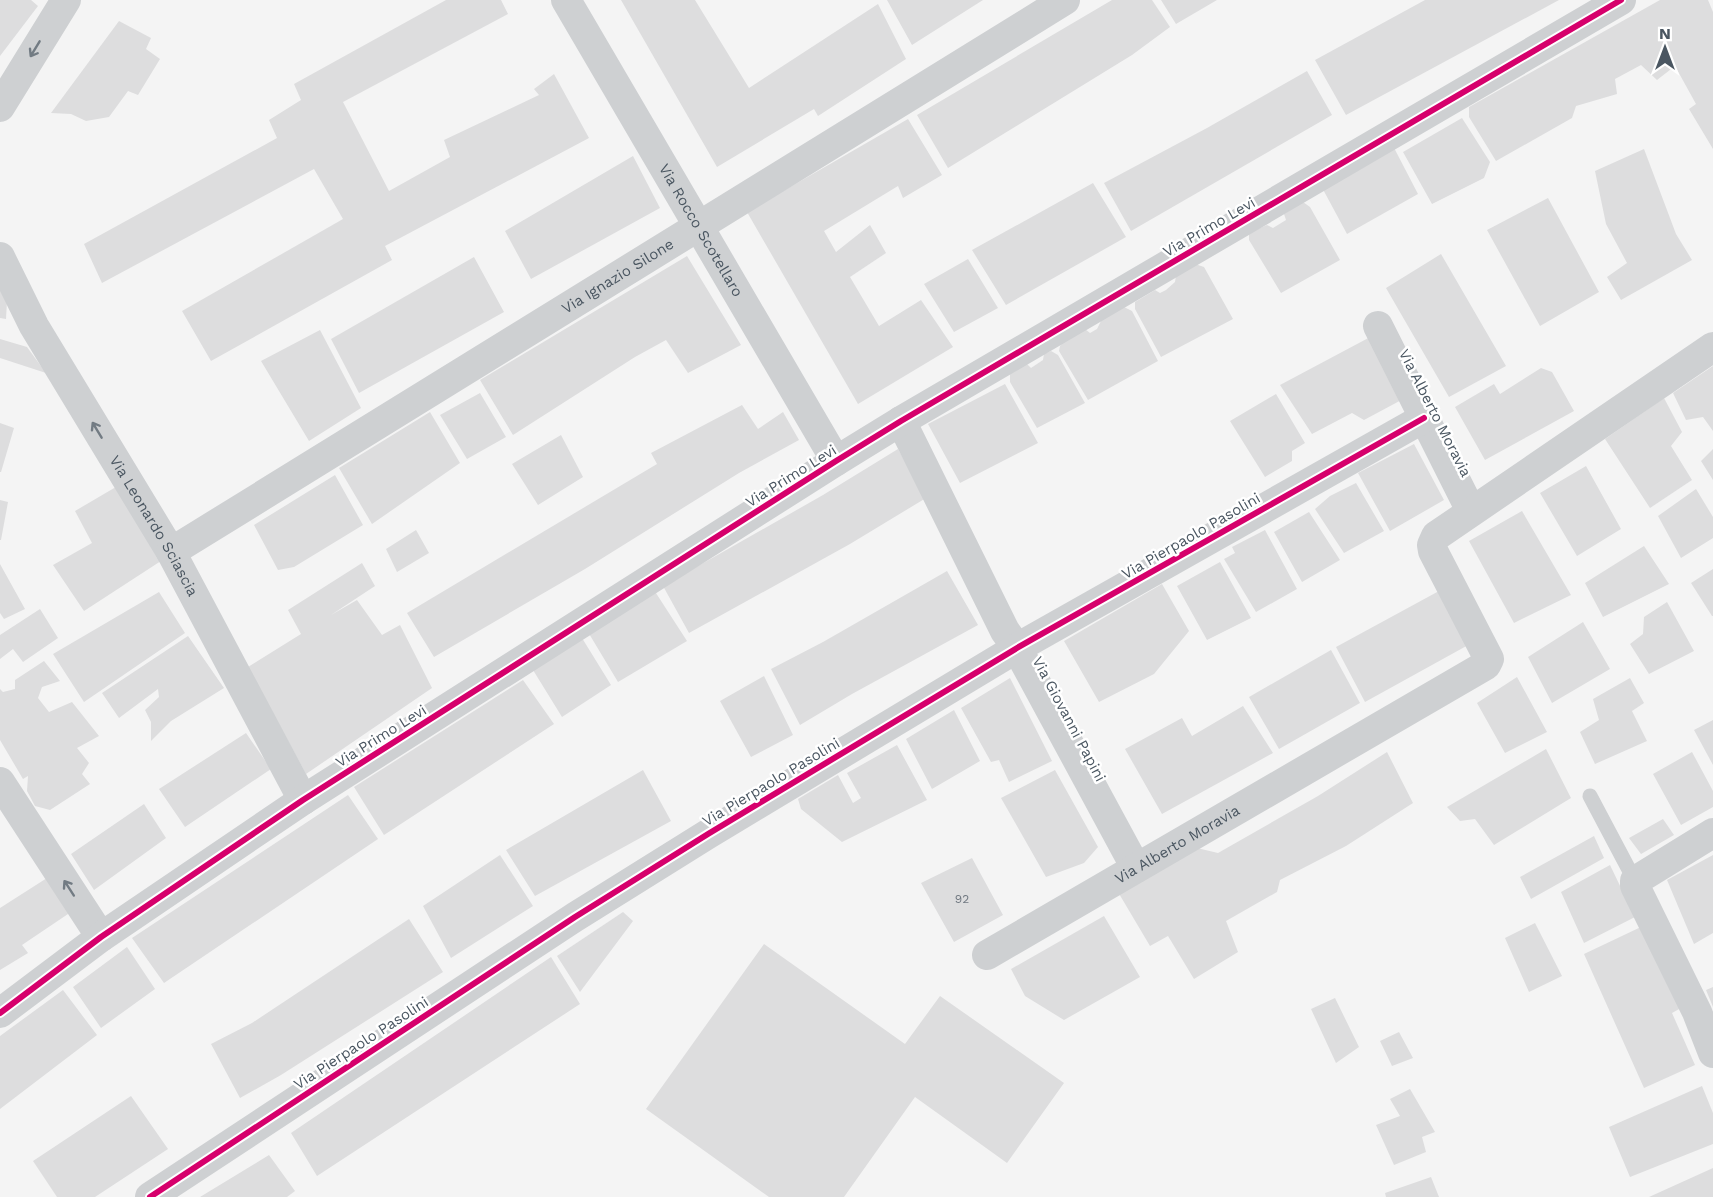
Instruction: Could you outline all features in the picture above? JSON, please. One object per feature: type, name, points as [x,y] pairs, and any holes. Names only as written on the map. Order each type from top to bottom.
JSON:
[{"type":"street","points":[[0,107],[66,0]]},
{"type":"street","name":"Via Rocco Scotellaro","points":[[566,0],[836,461]]},
{"type":"street","name":"Via Ignazio Silone","points":[[171,552],[1065,0]]},
{"type":"street","name":"Via Primo Levi","points":[[0,1013],[100,937],[303,800],[836,461],[1621,0]]},
{"type":"street","name":"Via Leonardo Sciascia","points":[[0,256],[34,326],[171,552],[303,800]]},
{"type":"street","name":"Via Alberto Moravia","points":[[1378,326],[1471,511]]},
{"type":"street","name":"Via Alberto Moravia","points":[[987,955],[1487,664],[1489,659],[1433,551],[1432,545],[1438,533],[1713,347]]},
{"type":"street","name":"Via Pierpaolo Pasolini","points":[[150,1197],[575,917],[708,834],[1017,648],[1424,418]]},
{"type":"street","name":"Via Giovanni Papini","points":[[901,421],[1005,631],[1017,648],[1136,868]]},
{"type":"street","points":[[0,783],[100,937]]},
{"type":"street","points":[[1713,833],[1635,881],[1635,886],[1697,1012],[1713,1053]]},
{"type":"lane","points":[[1590,796],[1635,881]]},
{"type":"building","points":[[0,0],[31,0],[38,6],[0,56]]},
{"type":"building","points":[[446,0],[501,0],[508,14],[343,102],[389,191],[450,157],[444,140],[539,95],[534,89],[554,74],[589,138],[385,246],[392,260],[211,361],[182,311],[343,219],[314,169],[102,283],[84,244],[277,138],[269,120],[301,100],[294,84]]},
{"type":"building","points":[[621,0],[695,0],[749,88],[878,4],[906,59],[818,116],[814,109],[717,167]]},
{"type":"building","points":[[887,0],[983,0],[912,45]]},
{"type":"building","points":[[1112,0],[1152,0],[1170,27],[1132,55],[948,168],[917,115]]},
{"type":"building","points":[[1161,0],[1217,0],[1176,24]]},
{"type":"building","points":[[1425,0],[1559,0],[1346,115],[1315,60]]},
{"type":"building","points":[[1660,0],[1708,0],[1713,12],[1713,149],[1689,109],[1696,104],[1675,66],[1657,80],[1641,65],[1615,79],[1617,94],[1576,106],[1572,118],[1496,161],[1469,117],[1469,107]]},
{"type":"building","points":[[119,21],[151,38],[146,49],[160,59],[138,95],[128,91],[109,117],[86,121],[71,114],[51,113]]},
{"type":"building","points":[[1307,71],[1332,115],[1131,231],[1104,183]]},
{"type":"building","points":[[1462,118],[1490,162],[1484,178],[1432,204],[1403,152]]},
{"type":"building","points":[[908,119],[942,175],[903,198],[898,186],[824,231],[836,252],[870,225],[886,253],[850,277],[879,326],[921,300],[953,347],[858,404],[747,212]]},
{"type":"building","points":[[1391,142],[1418,194],[1347,234],[1319,182]]},
{"type":"building","points":[[1644,149],[1676,234],[1692,260],[1621,300],[1607,277],[1627,263],[1606,224],[1595,171]]},
{"type":"building","points":[[633,156],[660,208],[531,279],[505,231]]},
{"type":"building","points":[[1093,183],[1126,237],[1006,305],[972,250]]},
{"type":"building","points":[[1548,198],[1599,292],[1540,326],[1487,230]]},
{"type":"building","points":[[1303,202],[1310,207],[1340,260],[1281,293],[1249,240],[1249,233],[1267,225],[1273,228],[1286,220],[1284,214]]},
{"type":"building","points":[[1441,254],[1506,366],[1449,397],[1386,288]]},
{"type":"building","points":[[687,256],[741,345],[688,373],[666,340],[635,357],[513,435],[480,380]]},
{"type":"building","points":[[474,257],[504,312],[359,393],[331,339]]},
{"type":"building","points":[[968,259],[998,308],[954,332],[924,284]]},
{"type":"building","points":[[1195,264],[1204,267],[1233,319],[1161,357],[1135,309],[1135,302],[1155,290],[1160,293],[1166,290],[1175,282],[1176,276]]},
{"type":"building","points":[[0,288],[7,301],[6,319],[0,318]]},
{"type":"building","points":[[1122,306],[1132,311],[1158,361],[1088,400],[1059,351],[1060,346],[1085,329],[1090,333],[1097,329],[1103,317]]},
{"type":"building","points":[[320,330],[361,408],[309,441],[261,361]]},
{"type":"building","points":[[1374,335],[1407,397],[1364,420],[1352,413],[1312,434],[1280,385]]},
{"type":"building","points":[[0,339],[27,347],[46,373],[0,358]]},
{"type":"building","points":[[1051,351],[1058,355],[1085,403],[1037,428],[1010,382],[1010,373],[1027,364],[1031,368],[1043,360],[1044,354]]},
{"type":"building","points":[[1713,366],[1713,431],[1703,417],[1686,420],[1673,393]]},
{"type":"building","points":[[1541,368],[1552,372],[1574,411],[1485,460],[1455,407],[1494,384],[1500,394]]},
{"type":"building","points":[[1005,384],[1038,443],[960,483],[928,424]]},
{"type":"building","points":[[480,393],[506,437],[467,459],[440,415]]},
{"type":"building","points":[[1276,394],[1305,443],[1292,451],[1292,461],[1265,477],[1230,421]]},
{"type":"building","points":[[1664,398],[1682,432],[1671,446],[1692,480],[1650,508],[1605,439]]},
{"type":"building","points":[[742,405],[758,429],[783,412],[799,440],[739,473],[585,569],[434,657],[407,613],[657,464],[651,453]]},
{"type":"building","points":[[430,412],[460,463],[372,524],[339,468]]},
{"type":"building","points":[[0,423],[14,428],[1,472],[0,472]]},
{"type":"building","points":[[561,435],[583,477],[538,505],[512,464]]},
{"type":"building","points":[[1414,444],[1444,500],[1390,531],[1358,473]]},
{"type":"building","points":[[898,449],[926,498],[850,544],[689,633],[663,586],[823,495]]},
{"type":"building","points":[[1713,449],[1713,480],[1701,461]]},
{"type":"building","points":[[1586,466],[1621,529],[1577,556],[1540,493]]},
{"type":"building","points":[[335,475],[363,525],[294,567],[278,570],[254,525]]},
{"type":"building","points":[[1356,483],[1384,531],[1344,553],[1315,509],[1330,496]]},
{"type":"building","points":[[121,484],[164,559],[84,611],[53,565],[92,543],[75,511]]},
{"type":"building","points":[[1696,489],[1713,517],[1713,538],[1681,558],[1658,516]]},
{"type":"building","points":[[0,500],[8,502],[1,540],[0,540]]},
{"type":"building","points":[[1522,511],[1571,595],[1514,623],[1469,541]]},
{"type":"building","points":[[1309,512],[1340,560],[1302,582],[1274,532]]},
{"type":"building","points":[[416,530],[429,553],[397,572],[386,549]]},
{"type":"building","points":[[1265,530],[1297,589],[1256,612],[1224,559],[1235,553],[1232,547]]},
{"type":"building","points":[[1644,546],[1669,584],[1603,617],[1585,583]]},
{"type":"building","points":[[1220,562],[1251,618],[1207,640],[1177,586]]},
{"type":"building","points":[[362,563],[375,586],[331,615],[357,600],[382,635],[400,625],[432,688],[306,774],[248,667],[301,634],[288,610]]},
{"type":"building","points":[[0,564],[25,609],[4,619],[0,613]]},
{"type":"building","points":[[1713,569],[1713,616],[1712,616],[1691,583]]},
{"type":"building","points":[[947,571],[978,625],[800,725],[771,669]]},
{"type":"building","points":[[1162,584],[1189,631],[1154,674],[1099,702],[1064,641]]},
{"type":"building","points":[[654,590],[687,641],[618,682],[588,632]]},
{"type":"building","points":[[1439,591],[1470,644],[1365,702],[1336,647]]},
{"type":"building","points":[[159,592],[185,633],[84,702],[53,654]]},
{"type":"building","points":[[1667,602],[1694,651],[1649,674],[1630,644],[1643,634],[1644,617]]},
{"type":"building","points":[[40,609],[58,638],[23,662],[13,649],[0,659],[0,635]]},
{"type":"building","points":[[1583,622],[1610,669],[1552,703],[1528,657]]},
{"type":"building","points":[[188,636],[224,688],[171,721],[151,741],[151,722],[145,710],[159,697],[158,689],[119,718],[102,693]]},
{"type":"building","points":[[582,638],[611,685],[562,717],[533,670]]},
{"type":"building","points":[[1331,650],[1360,703],[1279,749],[1249,697]]},
{"type":"building","points":[[44,661],[60,681],[42,687],[38,698],[49,712],[72,702],[99,736],[77,748],[89,763],[82,774],[90,784],[50,810],[35,806],[27,791],[28,776],[23,779],[0,740],[0,689],[3,692],[15,689],[15,680]]},
{"type":"building","points":[[764,676],[793,735],[751,757],[720,701]]},
{"type":"building","points":[[1517,677],[1547,732],[1505,753],[1477,703]]},
{"type":"building","points":[[1010,678],[1052,761],[1009,782],[999,760],[991,762],[961,708]]},
{"type":"building","points":[[1630,678],[1644,703],[1632,711],[1647,741],[1595,764],[1580,732],[1599,720],[1593,699]]},
{"type":"building","points":[[523,680],[554,724],[384,835],[354,787]]},
{"type":"building","points":[[1243,706],[1273,753],[1162,814],[1125,749],[1182,718],[1192,736]]},
{"type":"building","points":[[954,710],[980,761],[932,789],[906,739]]},
{"type":"building","points":[[1713,720],[1713,765],[1694,730]]},
{"type":"building","points":[[246,733],[271,769],[185,827],[159,789]]},
{"type":"building","points":[[897,745],[927,800],[842,842],[801,809],[798,799],[838,775],[853,803],[861,798],[847,773]]},
{"type":"building","points":[[1546,749],[1571,798],[1494,845],[1475,819],[1460,821],[1447,807]]},
{"type":"building","points":[[1387,752],[1413,803],[1346,846],[1280,880],[1277,892],[1226,921],[1238,952],[1194,979],[1168,936],[1150,946],[1118,892],[1197,848],[1218,853],[1318,796]]},
{"type":"building","points":[[1692,752],[1713,791],[1713,807],[1681,825],[1653,774]]},
{"type":"building","points":[[643,770],[671,821],[535,896],[506,850]]},
{"type":"building","points":[[1055,770],[1098,847],[1084,863],[1046,877],[1001,798]]},
{"type":"building","points":[[348,795],[378,839],[164,983],[132,938]]},
{"type":"building","points":[[144,804],[166,838],[94,890],[71,854]]},
{"type":"building","points":[[1663,819],[1674,835],[1641,854],[1629,838]]},
{"type":"building","points":[[1594,836],[1604,858],[1531,899],[1520,877]]},
{"type":"building","points":[[500,855],[533,906],[451,958],[423,906]]},
{"type":"building","points":[[1713,855],[1713,933],[1694,944],[1667,880]]},
{"type":"building","points":[[972,858],[1003,915],[954,942],[921,883]]},
{"type":"building","points":[[1610,865],[1635,917],[1584,943],[1561,892]]},
{"type":"building","points":[[47,878],[71,912],[22,945],[28,953],[0,970],[0,908]]},
{"type":"building","points":[[623,912],[633,921],[580,992],[557,956]]},
{"type":"building","points":[[1104,916],[1140,977],[1064,1020],[1025,996],[1011,969]]},
{"type":"building","points":[[409,919],[443,972],[281,1075],[240,1098],[211,1044],[252,1023]]},
{"type":"building","points":[[1535,923],[1562,976],[1529,992],[1505,938]]},
{"type":"building","points":[[1643,926],[1681,1008],[1672,1013],[1695,1065],[1644,1088],[1584,954]]},
{"type":"building","points":[[764,944],[905,1044],[940,996],[1064,1083],[1007,1163],[915,1097],[844,1197],[769,1197],[646,1109]]},
{"type":"building","points":[[127,947],[155,989],[101,1028],[73,987]]},
{"type":"building","points":[[551,957],[580,1004],[317,1176],[291,1133]]},
{"type":"building","points":[[1713,987],[1713,1007],[1706,990]]},
{"type":"building","points":[[63,990],[97,1035],[0,1109],[0,1036]]},
{"type":"building","points":[[1335,998],[1359,1047],[1336,1063],[1311,1009]]},
{"type":"building","points":[[1399,1032],[1413,1058],[1392,1066],[1380,1041]]},
{"type":"building","points":[[1702,1086],[1713,1113],[1713,1144],[1630,1177],[1609,1127]]},
{"type":"building","points":[[1410,1089],[1435,1132],[1422,1137],[1426,1152],[1394,1165],[1376,1125],[1400,1116],[1390,1099]]},
{"type":"building","points":[[131,1096],[168,1149],[95,1197],[57,1197],[33,1161]]},
{"type":"building","points":[[269,1155],[295,1191],[287,1197],[200,1197]]},
{"type":"building","points":[[1713,1168],[1713,1197],[1649,1197]]},
{"type":"building","points":[[1431,1177],[1439,1197],[1386,1197],[1385,1193]]},
{"type":"cycle path","points":[[0,1013],[101,937],[303,800],[836,461],[1621,0]]},
{"type":"cycle path","points":[[150,1197],[575,917],[708,834],[1017,648],[1424,418]]}]
